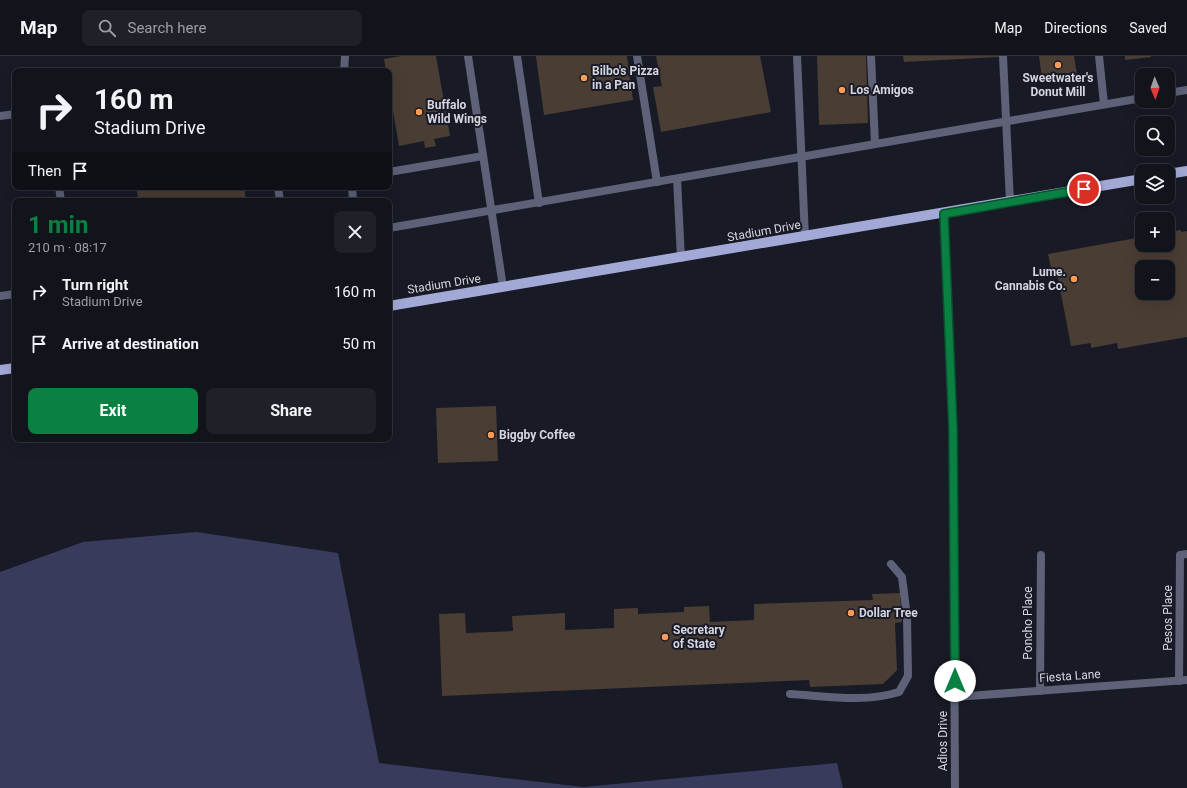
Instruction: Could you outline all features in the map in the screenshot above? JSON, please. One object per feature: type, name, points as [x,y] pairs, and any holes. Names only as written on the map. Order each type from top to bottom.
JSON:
[{"type":"main road","points":[[1175,173],[1187,171]]},
{"type":"main road","name":"Stadium Drive","points":[[392,306],[944,214],[1135,180]]},
{"type":"main road","points":[[0,370],[12,368]]},
{"type":"street","points":[[344,68],[345,56]]},
{"type":"street","points":[[468,56],[503,287]]},
{"type":"street","points":[[517,56],[539,202]]},
{"type":"street","points":[[637,56],[657,182]]},
{"type":"street","points":[[797,56],[805,237]]},
{"type":"street","points":[[871,56],[875,144]]},
{"type":"street","points":[[1003,56],[1010,202]]},
{"type":"street","points":[[1099,56],[1104,104]]},
{"type":"street","points":[[1175,92],[1187,90]]},
{"type":"street","points":[[392,228],[1135,99]]},
{"type":"street","points":[[0,116],[12,114]]},
{"type":"street","points":[[392,171],[483,156]]},
{"type":"street","points":[[677,179],[681,258]]},
{"type":"street","name":"Adios Drive","points":[[944,214],[953,429],[955,788]]},
{"type":"street","points":[[0,296],[12,294]]},
{"type":"street","name":"Poncho Place","points":[[1040,555],[1040,691]]},
{"type":"street","name":"Pesos Place","points":[[1183,555],[1183,680]]},
{"type":"street","points":[[790,694],[845,698],[877,697],[899,692],[908,676],[907,617],[902,578],[891,564]]},
{"type":"street","name":"Fiesta Lane","points":[[955,696],[1183,680]]},
{"type":"shaded area","points":[[196,532],[338,553],[379,763],[583,787],[837,763],[843,788],[0,788],[0,572],[83,542]]},
{"type":"building","name":"Buffalo Wild Wings","points":[[401,56],[436,56],[450,136],[434,139],[436,146],[425,148],[424,141],[399,146],[392,105],[392,68],[386,68],[384,59]]},
{"type":"building","name":"Bilbo's Pizza in a Pan","points":[[536,56],[627,56],[633,100],[544,115]]},
{"type":"building","points":[[656,56],[760,56],[771,112],[661,132],[653,87],[662,86]]},
{"type":"building","name":"Los Amigos","points":[[817,56],[866,56],[868,123],[819,125]]},
{"type":"building","points":[[903,56],[999,56],[999,57],[904,62]]},
{"type":"building","name":"Sweetwater's Donut Mill","points":[[1039,56],[1074,56],[1077,74],[1042,79]]},
{"type":"building","points":[[1125,56],[1151,56],[1151,57],[1125,60]]},
{"type":"building","points":[[137,190],[244,190],[246,198],[138,198]]},
{"type":"building","points":[[1175,231],[1187,231],[1187,337],[1118,349],[1117,343],[1091,348],[1091,343],[1071,346],[1058,278],[1053,278],[1048,254],[1135,238],[1135,252],[1175,252]]},
{"type":"building","points":[[496,406],[498,461],[438,463],[436,408]]},
{"type":"building","points":[[900,593],[902,622],[895,623],[897,670],[883,684],[810,687],[809,680],[442,696],[439,614],[465,613],[466,633],[513,631],[512,616],[565,613],[565,630],[614,628],[614,609],[638,608],[638,614],[684,612],[684,607],[709,606],[710,622],[754,620],[754,604],[873,600],[872,594]]},
{"type":"place","name":"Sweetwater's Donut Mill","points":[[1058,65]]},
{"type":"place","name":"Bilbo's Pizza in a Pan","points":[[584,78]]},
{"type":"place","name":"Los Amigos","points":[[842,90]]},
{"type":"place","name":"Buffalo Wild Wings","points":[[419,112]]},
{"type":"place","name":"Lume. Cannabis Co.","points":[[1074,279]]},
{"type":"place","name":"Biggby Coffee","points":[[491,435]]},
{"type":"place","name":"Dollar Tree","points":[[851,613]]},
{"type":"place","name":"Secretary of State","points":[[665,637]]},
{"type":"route","points":[[955,681],[953,429],[944,214],[1084,189]]}]
